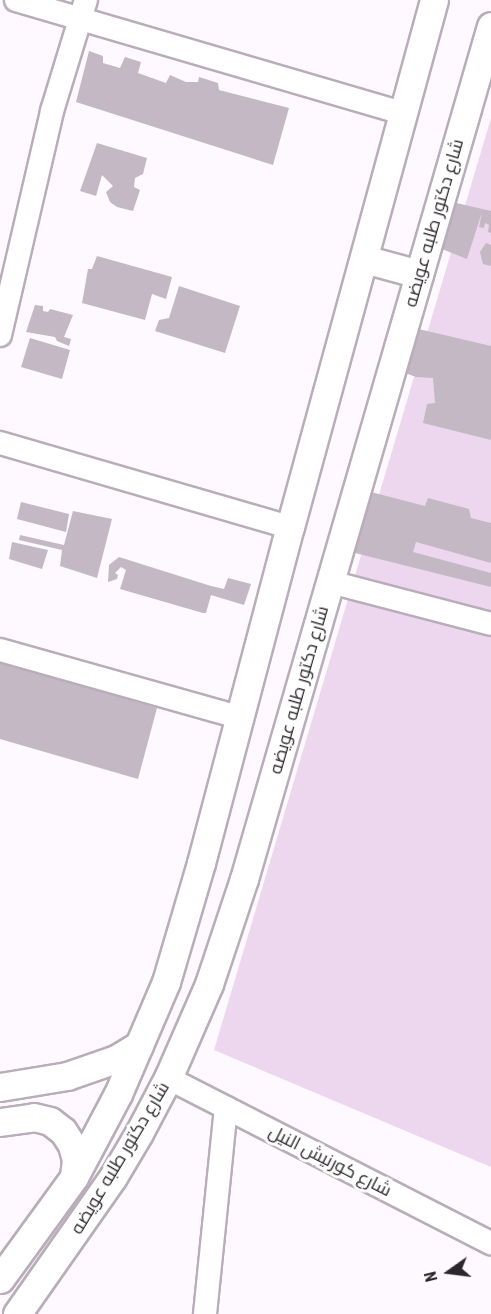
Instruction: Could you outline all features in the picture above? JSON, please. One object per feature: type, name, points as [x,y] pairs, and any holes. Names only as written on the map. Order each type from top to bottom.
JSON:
[{"type":"street","points":[[16,0],[83,8],[404,113]]},
{"type":"street","name":"شارع دكتور طلبه عويضه","points":[[0,1279],[74,1177],[118,1094],[166,982],[201,862],[434,0]]},
{"type":"street","points":[[0,335],[52,111],[83,8]]},
{"type":"street","name":"شارع دكتور طلبه عويضه","points":[[17,1314],[113,1177],[168,1078],[188,1035],[228,932],[491,26]]},
{"type":"street","points":[[364,259],[419,274]]},
{"type":"street","points":[[0,443],[290,527]]},
{"type":"street","points":[[330,582],[491,624]]},
{"type":"street","points":[[0,650],[239,717]]},
{"type":"street","points":[[0,1087],[67,1076],[116,1059],[139,1046]]},
{"type":"street","name":"شارع كورنيش النيل","points":[[168,1078],[491,1244]]},
{"type":"street","points":[[205,1314],[226,1107]]},
{"type":"street","points":[[0,1122],[34,1117],[50,1121],[63,1131],[72,1145],[76,1160],[74,1177]]},
{"type":"shaded area","points":[[491,118],[491,1167],[214,1050]]},
{"type":"building","points":[[89,51],[103,56],[103,63],[120,68],[125,57],[141,62],[138,73],[166,83],[170,75],[186,82],[198,82],[199,77],[218,83],[219,90],[289,108],[273,165],[76,102]]},
{"type":"building","points":[[97,143],[147,158],[143,174],[135,178],[134,187],[140,190],[133,211],[117,207],[110,202],[106,192],[113,186],[102,175],[96,196],[80,191]]},
{"type":"building","points":[[452,202],[491,211],[491,233],[488,232],[489,225],[485,223],[484,228],[479,227],[482,212],[467,259],[442,249],[440,255],[432,253]]},
{"type":"building","points":[[486,243],[491,245],[491,266],[483,264],[480,252]]},
{"type":"building","points":[[97,256],[172,277],[166,299],[152,294],[145,320],[82,303],[88,269],[92,269]]},
{"type":"building","points":[[179,286],[240,306],[225,353],[155,331],[159,320],[169,318]]},
{"type":"building","points":[[35,305],[43,306],[43,311],[48,312],[50,309],[73,315],[64,337],[71,339],[69,346],[57,341],[55,337],[26,332]]},
{"type":"building","points":[[410,327],[491,346],[491,440],[423,423],[427,404],[435,403],[433,378],[416,377],[397,370]]},
{"type":"building","points":[[30,338],[70,350],[62,379],[21,367]]},
{"type":"building","points":[[371,492],[425,506],[428,498],[469,509],[471,518],[491,523],[491,563],[416,542],[413,552],[491,573],[491,587],[355,553]]},
{"type":"building","points":[[21,502],[69,514],[66,532],[17,519]]},
{"type":"building","points":[[73,511],[112,519],[97,578],[60,566],[62,550],[19,540],[20,535],[64,545]]},
{"type":"building","points":[[12,542],[48,550],[42,569],[9,559]]},
{"type":"building","points":[[119,557],[224,589],[228,578],[251,584],[244,605],[211,595],[206,613],[203,613],[120,589],[126,570],[121,567],[115,573],[118,575],[117,579],[108,582],[109,565]]},
{"type":"building","points":[[0,662],[157,708],[138,779],[0,739]]}]
